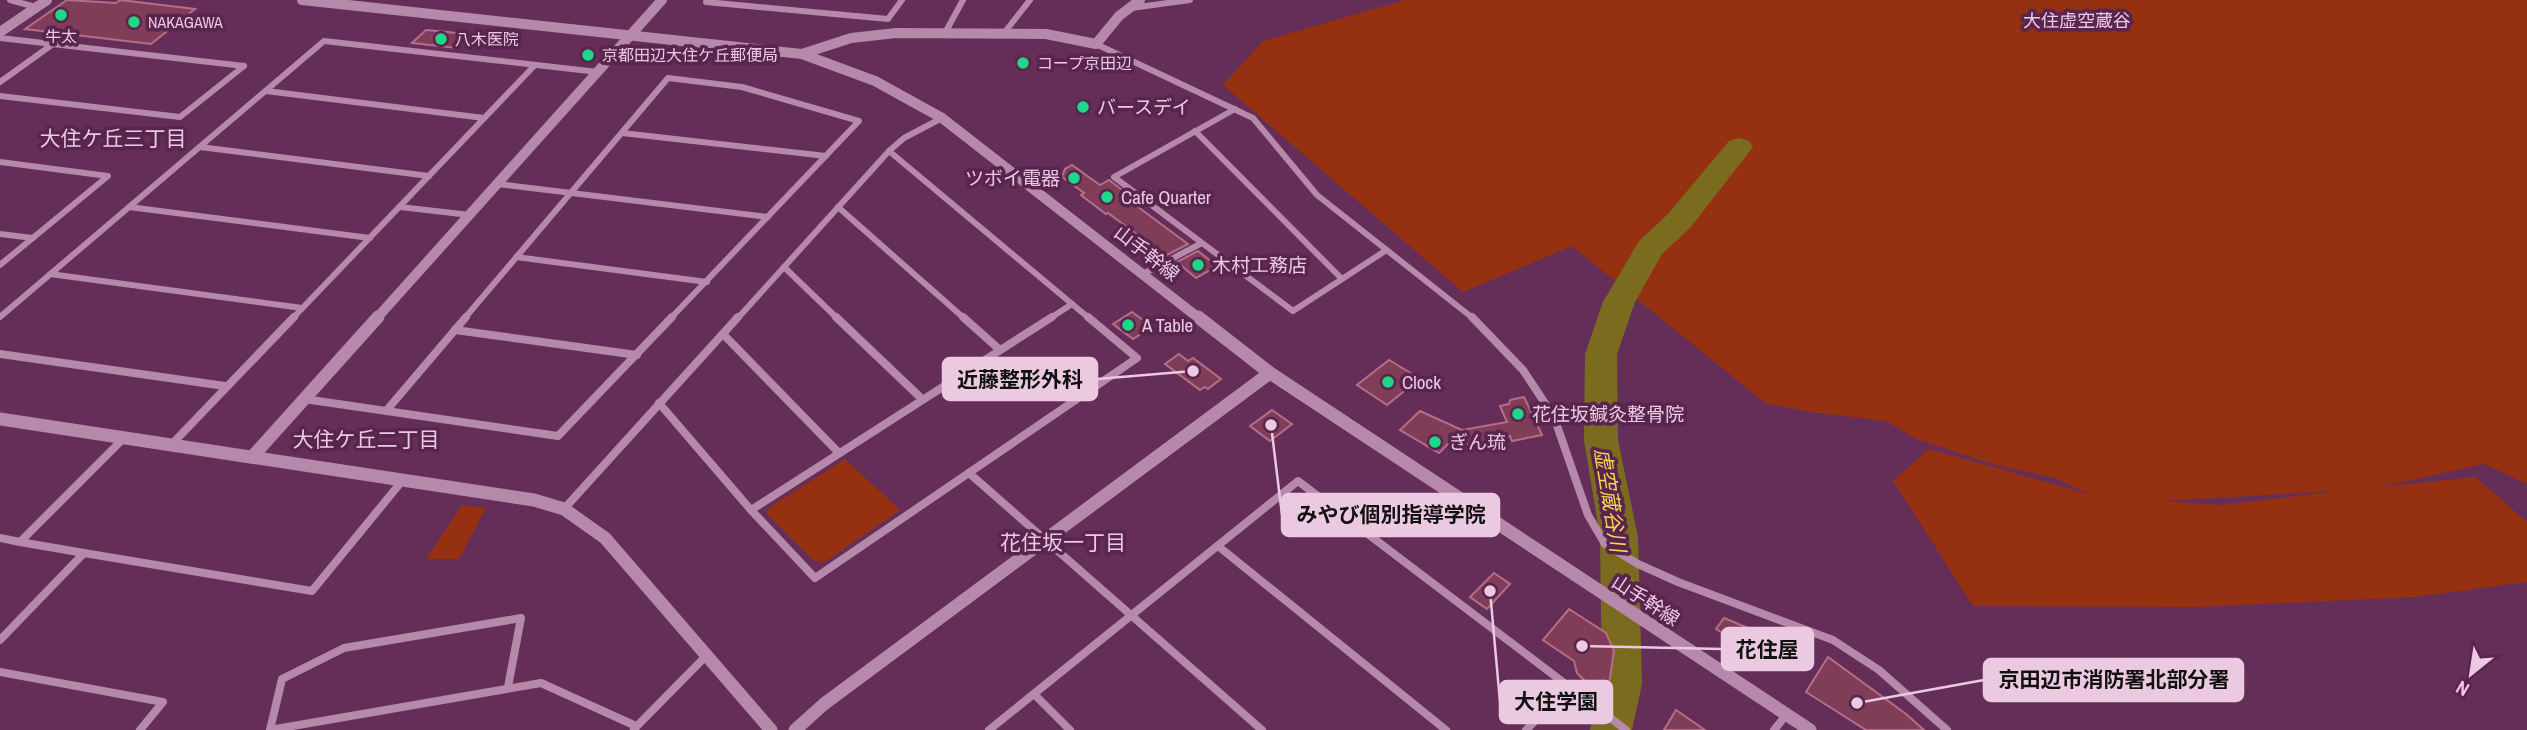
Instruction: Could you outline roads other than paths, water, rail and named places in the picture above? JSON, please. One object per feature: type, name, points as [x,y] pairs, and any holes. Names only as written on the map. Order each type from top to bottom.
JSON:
[{"type":"street","points":[[10,0],[36,7]]},
{"type":"street","points":[[0,32],[47,0]]},
{"type":"street","name":"山手幹線","points":[[302,0],[802,54],[867,76],[908,96],[943,118],[1270,373],[1810,730]]},
{"type":"street","points":[[253,456],[662,0]]},
{"type":"street","points":[[707,0],[706,2],[888,19],[902,0]]},
{"type":"street","points":[[945,33],[963,0]]},
{"type":"street","points":[[1004,33],[1030,0]]},
{"type":"street","points":[[1096,44],[1119,16],[1140,0]]},
{"type":"street","points":[[1130,8],[1190,0]]},
{"type":"street","points":[[802,54],[851,38],[897,33],[1061,36],[1096,44],[1253,118],[1271,136],[1317,195],[1477,321],[1523,370],[1554,416],[1588,514],[1605,544],[1638,564],[1678,582],[1833,640],[1879,670],[1947,730]]},
{"type":"street","points":[[0,38],[244,66],[180,117],[0,96]]},
{"type":"street","points":[[0,317],[324,41],[598,72]]},
{"type":"street","points":[[0,82],[53,44]]},
{"type":"street","points":[[171,444],[535,65]]},
{"type":"street","points":[[304,399],[386,411],[558,436],[859,121],[742,87],[668,78],[386,411]]},
{"type":"street","points":[[266,91],[484,118]]},
{"type":"street","points":[[1235,109],[1114,177],[1293,311],[1385,251]]},
{"type":"street","points":[[564,509],[889,151],[904,138],[943,118]]},
{"type":"street","points":[[1195,131],[1341,278]]},
{"type":"street","points":[[622,133],[826,156]]},
{"type":"street","points":[[200,147],[429,176]]},
{"type":"street","points":[[659,403],[751,510],[815,578],[1137,358],[889,151]]},
{"type":"street","points":[[0,162],[108,176],[0,265]]},
{"type":"street","points":[[498,184],[768,217]]},
{"type":"street","points":[[129,207],[370,238]]},
{"type":"street","points":[[400,207],[470,215]]},
{"type":"street","points":[[838,207],[1000,350]]},
{"type":"street","points":[[0,234],[33,238]]},
{"type":"street","points":[[1143,274],[1200,244]]},
{"type":"street","points":[[516,257],[707,282]]},
{"type":"street","points":[[784,267],[922,399]]},
{"type":"street","points":[[50,274],[302,308]]},
{"type":"street","points":[[751,510],[1072,304]]},
{"type":"street","points":[[455,330],[637,355]]},
{"type":"street","points":[[723,334],[839,453]]},
{"type":"street","points":[[0,354],[225,386]]},
{"type":"street","points":[[795,730],[824,704],[1043,539],[1270,373]]},
{"type":"street","points":[[0,419],[534,500],[564,509],[605,538],[771,730]]},
{"type":"street","points":[[20,542],[125,438]]},
{"type":"street","points":[[969,473],[1262,730]]},
{"type":"street","points":[[0,538],[313,591],[403,480]]},
{"type":"street","points":[[989,730],[1298,481],[1626,730]]},
{"type":"street","points":[[1218,546],[1446,730]]},
{"type":"street","points":[[0,640],[83,553]]},
{"type":"street","points":[[509,687],[521,618],[344,648],[282,679],[270,730],[541,682],[635,728],[706,656]]},
{"type":"street","points":[[0,672],[163,702],[140,730]]},
{"type":"street","points":[[1525,730],[1569,687]]},
{"type":"street","points":[[1034,694],[1070,730]]},
{"type":"street","points":[[1774,730],[1787,715]]},
{"type":"waterway","name":"虚空蔵谷川","points":[[1611,730],[1622,684],[1619,537],[1601,440],[1601,354],[1619,302],[1650,248],[1679,221],[1739,147]]},
{"type":"place","name":"牛太","points":[[61,15]]},
{"type":"place","name":"NAKAGAWA","points":[[134,22]]},
{"type":"place","name":"八木医院","points":[[441,39]]},
{"type":"place","name":"京都田辺大住ケ丘郵便局","points":[[588,55]]},
{"type":"place","name":"コープ京田辺","points":[[1023,63]]},
{"type":"place","name":"バースデイ","points":[[1083,107]]},
{"type":"place","name":"ツボイ電器","points":[[1074,178]]},
{"type":"place","name":"Cafe Quarter","points":[[1107,197]]},
{"type":"place","name":"木村工務店","points":[[1198,265]]},
{"type":"place","name":"A Table","points":[[1128,325]]},
{"type":"place","name":"近藤整形外科","points":[[1193,371]]},
{"type":"place","name":"Clock","points":[[1388,382]]},
{"type":"place","name":"花住坂鍼灸整骨院","points":[[1518,414]]},
{"type":"place","name":"みやび個別指導学院","points":[[1271,425]]},
{"type":"place","name":"ぎん琉","points":[[1435,442]]},
{"type":"place","name":"大住学園","points":[[1490,591]]},
{"type":"place","name":"花住屋","points":[[1582,646]]},
{"type":"place","name":"京田辺市消防署北部分署","points":[[1857,703]]},
{"type":"district","name":"大住虚空蔵谷","points":[[2077,21]]},
{"type":"district","name":"大住ケ丘三丁目","points":[[113,139]]},
{"type":"district","name":"大住ケ丘二丁目","points":[[366,440]]},
{"type":"district","name":"花住坂一丁目","points":[[1063,543]]}]
